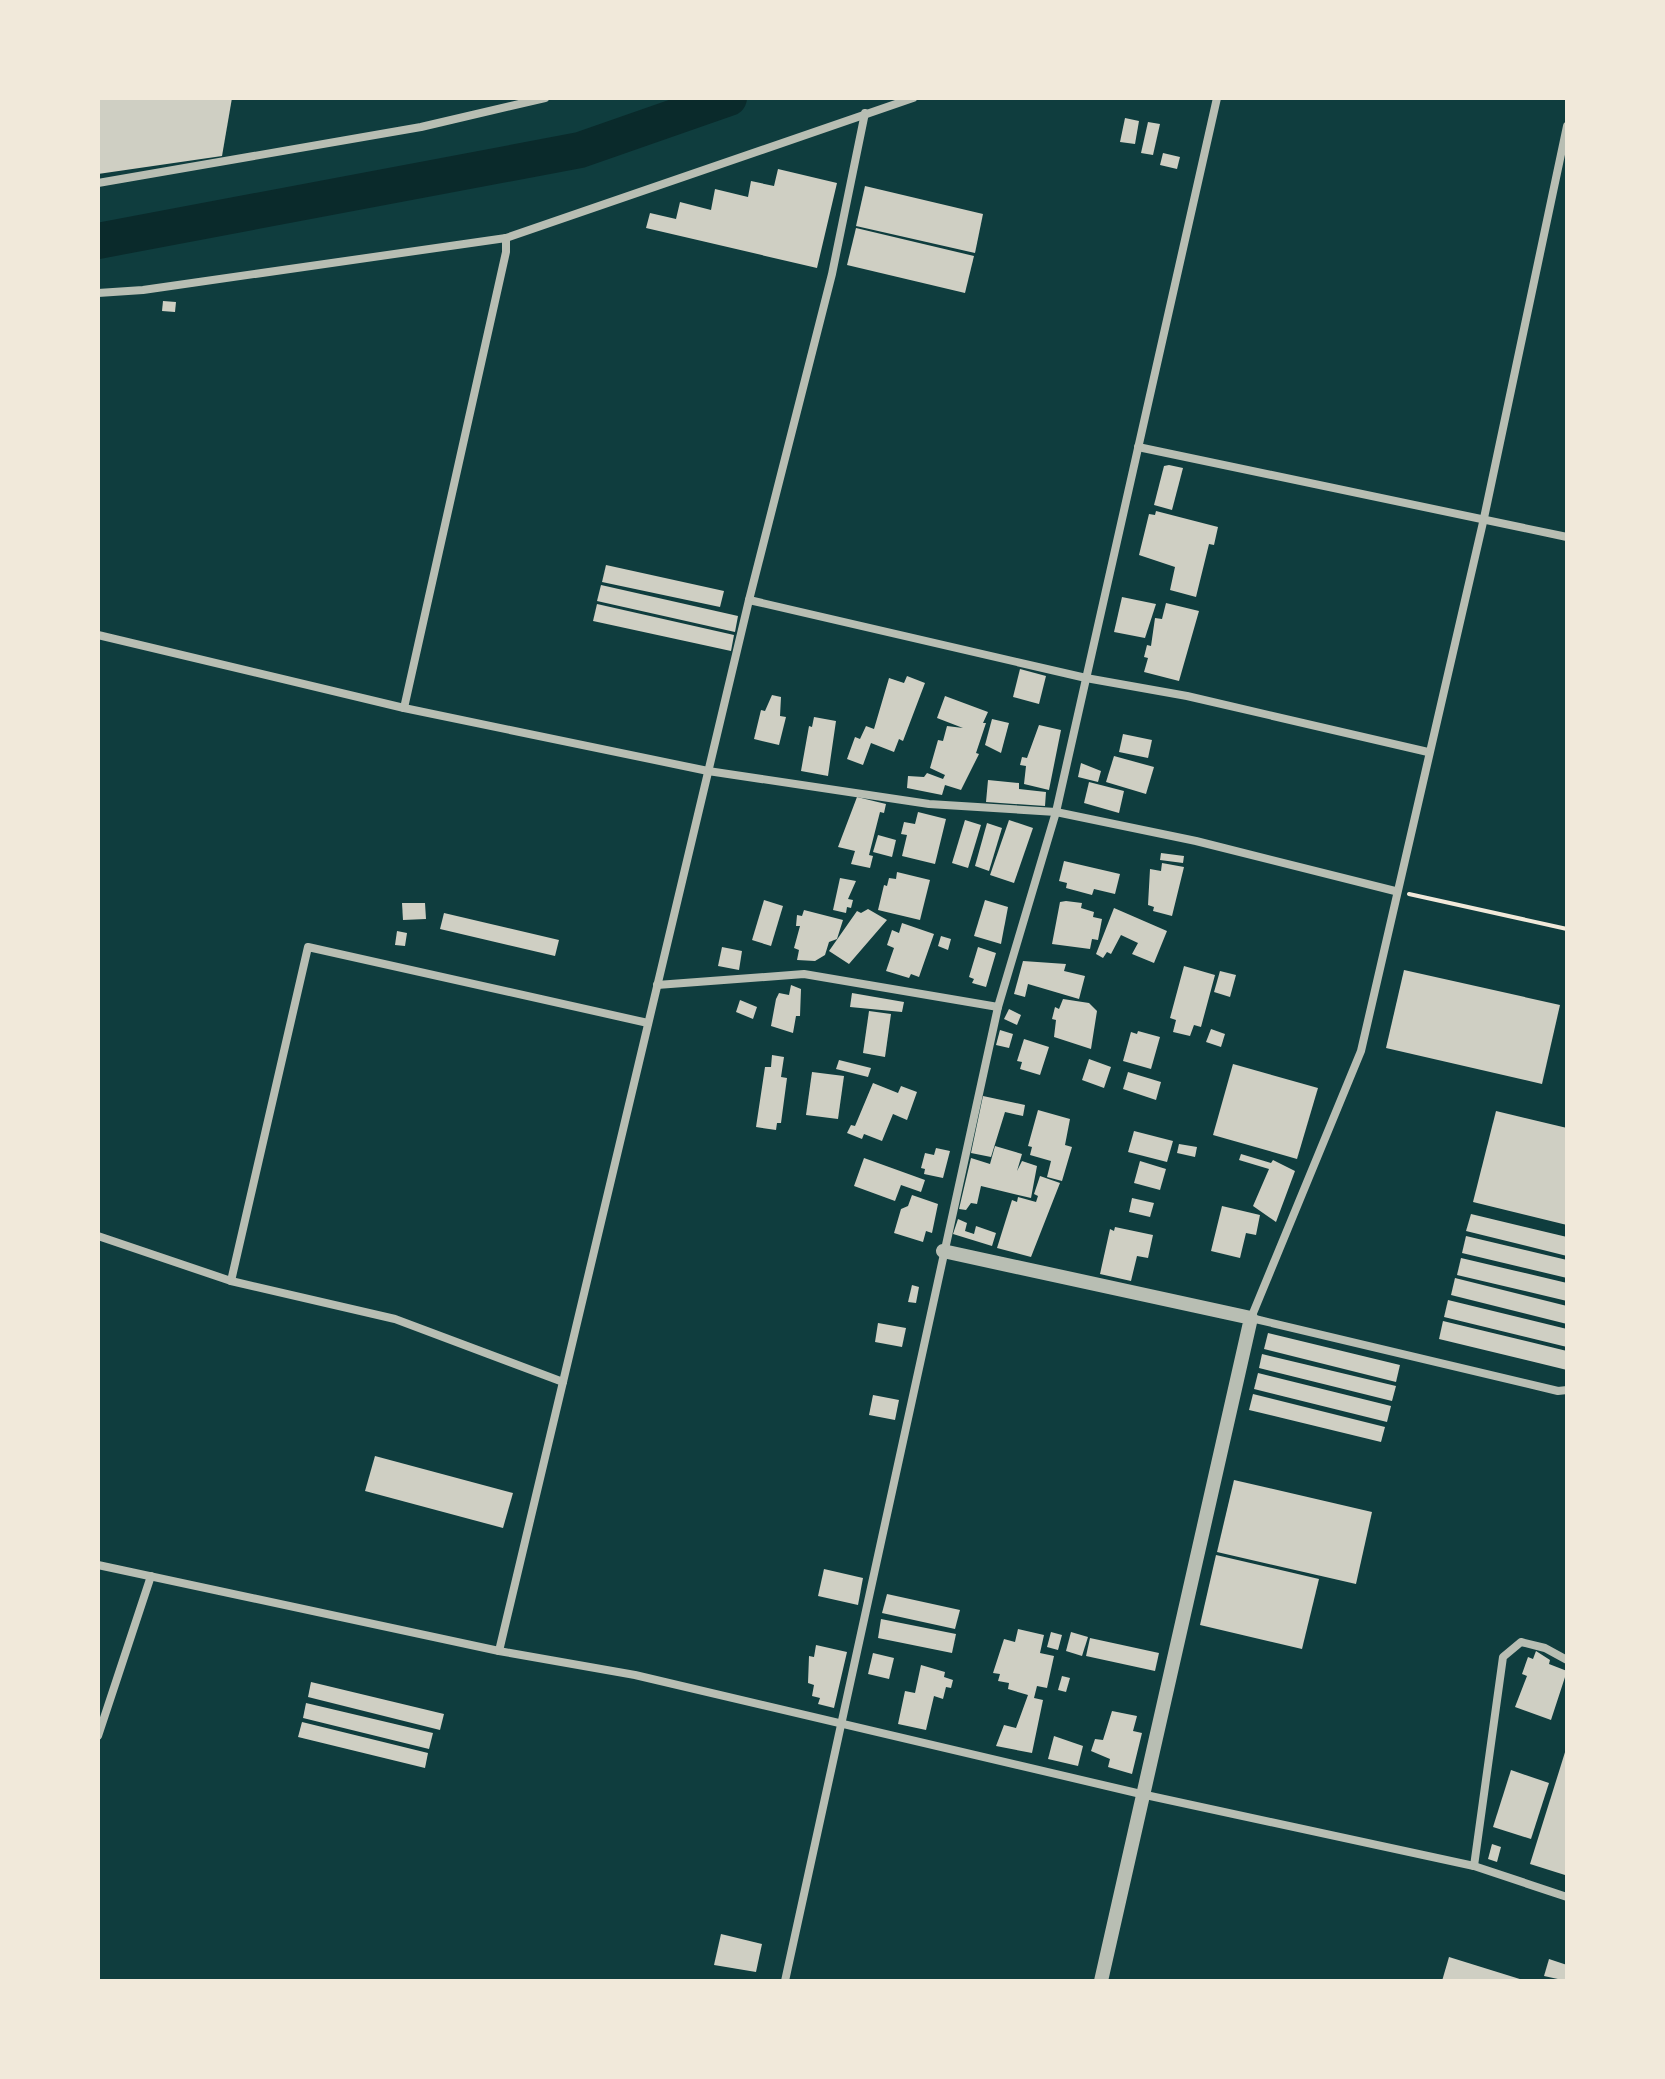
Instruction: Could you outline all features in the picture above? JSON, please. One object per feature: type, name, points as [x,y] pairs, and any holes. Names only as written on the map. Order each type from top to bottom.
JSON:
[{"type":"street","points":[[98,183],[421,127],[545,98]]},
{"type":"street","points":[[98,293],[143,290],[506,238],[913,98]]},
{"type":"street","points":[[785,1981],[998,1007],[1056,812],[1217,98]]},
{"type":"street","points":[[499,1651],[749,600],[832,274],[865,113]]},
{"type":"street","points":[[1101,1981],[1251,1318],[1361,1051],[1395,891],[1484,518],[1567,126]]},
{"type":"street","points":[[404,708],[506,252],[506,238]]},
{"type":"street","points":[[1138,447],[1567,537]]},
{"type":"street","points":[[749,600],[1086,678],[1187,696],[1428,752]]},
{"type":"street","points":[[98,635],[404,708],[708,771],[845,789],[929,804],[1056,812],[1196,841],[1395,891]]},
{"type":"street","points":[[231,1281],[308,947],[648,1023]]},
{"type":"street","points":[[657,985],[804,974],[998,1007]]},
{"type":"street","points":[[98,1236],[231,1281],[395,1319],[563,1382]]},
{"type":"street","points":[[943,1251],[1251,1318],[1558,1391],[1567,1390]]},
{"type":"street","points":[[98,1565],[499,1651],[635,1675],[1141,1794],[1474,1866],[1567,1897]]},
{"type":"street","points":[[98,1736],[151,1576]]},
{"type":"street","points":[[1474,1866],[1503,1657],[1521,1642],[1530,1642],[1567,1660]]},
{"type":"path","points":[[1395,891],[1567,929]]},
{"type":"building","points":[[98,98],[232,98],[222,156],[98,174]]},
{"type":"building","points":[[1125,118],[1139,121],[1135,144],[1120,142]]},
{"type":"building","points":[[1148,122],[1160,124],[1153,155],[1141,153]]},
{"type":"building","points":[[1163,153],[1180,157],[1177,169],[1160,165]]},
{"type":"building","points":[[778,169],[837,183],[817,268],[646,228],[650,213],[676,219],[680,202],[711,210],[715,189],[748,197],[751,181],[774,186]]},
{"type":"building","points":[[865,186],[983,214],[975,253],[856,226]]},
{"type":"building","points":[[856,228],[974,256],[965,293],[847,265]]},
{"type":"building","points":[[163,301],[176,302],[175,312],[162,311]]},
{"type":"building","points":[[1164,466],[1183,468],[1172,510],[1154,505]]},
{"type":"building","points":[[1156,511],[1218,527],[1214,545],[1209,544],[1196,597],[1170,590],[1175,567],[1139,555],[1149,514],[1155,515]]},
{"type":"building","points":[[606,565],[724,591],[720,607],[602,582]]},
{"type":"building","points":[[601,585],[738,616],[735,632],[597,601]]},
{"type":"building","points":[[1122,597],[1156,604],[1145,638],[1114,632]]},
{"type":"building","points":[[1166,603],[1199,611],[1179,681],[1144,672],[1148,658],[1144,657],[1147,645],[1151,646],[1155,618],[1162,619]]},
{"type":"building","points":[[597,604],[734,635],[731,651],[593,621]]},
{"type":"building","points":[[1020,669],[1046,676],[1039,704],[1013,697]]},
{"type":"building","points":[[907,676],[925,683],[903,741],[899,739],[894,752],[871,743],[863,765],[847,759],[855,737],[860,739],[866,726],[874,729],[889,678],[904,683]]},
{"type":"building","points":[[772,695],[781,697],[780,716],[786,717],[779,745],[754,739],[761,710],[765,711]]},
{"type":"building","points":[[945,696],[988,712],[976,753],[979,754],[961,790],[945,785],[942,795],[907,788],[908,776],[924,777],[927,773],[943,779],[945,775],[930,768],[938,740],[943,741],[947,726],[963,728],[937,718]]},
{"type":"building","points":[[814,717],[836,721],[828,776],[801,771],[809,726],[812,727]]},
{"type":"building","points":[[992,719],[1009,723],[1001,753],[985,745]]},
{"type":"building","points":[[1039,725],[1061,730],[1049,790],[1024,784],[1026,766],[1020,765],[1022,757],[1027,758]]},
{"type":"building","points":[[1123,734],[1152,740],[1148,758],[1119,752]]},
{"type":"building","points":[[1114,756],[1154,767],[1146,794],[1106,782]]},
{"type":"building","points":[[1081,763],[1101,771],[1098,782],[1078,777]]},
{"type":"building","points":[[988,780],[1019,783],[1019,789],[1046,792],[1045,806],[986,802]]},
{"type":"building","points":[[1089,782],[1124,791],[1119,813],[1084,803]]},
{"type":"building","points":[[857,797],[886,804],[884,813],[880,812],[869,855],[873,856],[870,868],[851,864],[855,851],[838,847]]},
{"type":"building","points":[[918,812],[946,819],[935,864],[902,856],[907,835],[901,834],[904,822],[915,824]]},
{"type":"building","points":[[965,820],[981,825],[968,868],[952,863]]},
{"type":"building","points":[[1009,820],[1033,828],[1014,883],[990,875]]},
{"type":"building","points":[[987,823],[1002,828],[989,871],[975,866]]},
{"type":"building","points":[[878,835],[896,840],[892,857],[873,852]]},
{"type":"building","points":[[1161,853],[1184,856],[1183,863],[1160,860]]},
{"type":"building","points":[[1064,861],[1120,874],[1115,894],[1094,889],[1092,895],[1066,888],[1067,883],[1059,881]]},
{"type":"building","points":[[1162,863],[1184,867],[1172,916],[1153,911],[1154,907],[1148,905],[1150,869],[1161,871]]},
{"type":"building","points":[[897,872],[930,880],[920,920],[878,910],[884,885],[887,886],[889,878],[896,879]]},
{"type":"building","points":[[840,878],[856,881],[848,899],[853,900],[851,908],[847,907],[846,913],[833,910]]},
{"type":"building","points":[[764,900],[783,906],[771,946],[752,940]]},
{"type":"building","points":[[985,900],[1008,907],[1001,944],[974,936]]},
{"type":"building","points":[[1060,902],[1082,903],[1081,908],[1094,912],[1093,917],[1102,919],[1098,940],[1092,939],[1090,949],[1052,944]]},
{"type":"building","points":[[402,903],[425,903],[426,919],[403,920]]},
{"type":"building","points":[[1114,908],[1167,931],[1154,963],[1132,954],[1138,943],[1121,935],[1111,954],[1107,952],[1103,958],[1096,954]]},
{"type":"building","points":[[868,909],[887,920],[849,964],[829,951],[857,911],[861,913]]},
{"type":"building","points":[[804,910],[843,920],[837,939],[829,942],[825,955],[815,961],[797,960],[799,950],[794,948],[800,926],[796,926],[797,915],[802,916]]},
{"type":"building","points":[[444,913],[559,940],[555,956],[440,929]]},
{"type":"building","points":[[902,923],[934,934],[919,977],[911,974],[909,978],[886,971],[894,948],[887,945],[892,930],[899,933]]},
{"type":"building","points":[[397,931],[407,933],[405,946],[395,945]]},
{"type":"building","points":[[941,936],[951,939],[948,950],[938,946]]},
{"type":"building","points":[[722,947],[742,951],[739,970],[718,966]]},
{"type":"building","points":[[978,947],[996,953],[986,987],[972,983],[974,979],[969,977]]},
{"type":"building","points":[[1023,961],[1066,964],[1064,971],[1085,976],[1079,999],[1028,984],[1025,997],[1014,994]]},
{"type":"building","points":[[1184,966],[1215,975],[1201,1027],[1194,1025],[1190,1036],[1173,1032],[1176,1020],[1170,1018]]},
{"type":"building","points":[[1404,970],[1560,1005],[1542,1084],[1386,1048]]},
{"type":"building","points":[[1220,971],[1236,975],[1230,997],[1214,992]]},
{"type":"building","points":[[791,985],[801,989],[800,1016],[796,1016],[793,1033],[771,1026],[776,999],[779,993],[789,995]]},
{"type":"building","points":[[852,993],[904,1002],[902,1012],[850,1007]]},
{"type":"building","points":[[1063,999],[1089,1003],[1097,1011],[1091,1049],[1054,1037],[1056,1020],[1052,1019],[1055,1007],[1059,1009]]},
{"type":"building","points":[[740,1000],[757,1007],[753,1019],[736,1012]]},
{"type":"building","points":[[1009,1009],[1021,1015],[1017,1025],[1004,1019]]},
{"type":"building","points":[[869,1011],[891,1014],[885,1057],[863,1053]]},
{"type":"building","points":[[1211,1029],[1225,1034],[1221,1047],[1206,1042]]},
{"type":"building","points":[[1000,1030],[1013,1034],[1009,1048],[996,1045]]},
{"type":"building","points":[[1138,1031],[1160,1037],[1151,1069],[1123,1061],[1131,1032],[1137,1034]]},
{"type":"building","points":[[1024,1039],[1049,1047],[1040,1075],[1020,1069],[1022,1062],[1017,1061]]},
{"type":"building","points":[[772,1055],[784,1057],[781,1077],[787,1078],[781,1123],[777,1123],[776,1130],[756,1127],[765,1067],[771,1067]]},
{"type":"building","points":[[1089,1059],[1111,1067],[1104,1088],[1082,1080]]},
{"type":"building","points":[[839,1060],[871,1068],[868,1077],[836,1069]]},
{"type":"building","points":[[1233,1064],[1318,1088],[1297,1159],[1213,1135]]},
{"type":"building","points":[[812,1072],[844,1076],[838,1119],[806,1115]]},
{"type":"building","points":[[1128,1072],[1161,1082],[1156,1100],[1123,1089]]},
{"type":"building","points":[[873,1083],[898,1093],[901,1086],[917,1092],[907,1120],[893,1114],[882,1141],[864,1134],[862,1139],[847,1133],[851,1125],[855,1126]]},
{"type":"building","points":[[983,1096],[1025,1105],[1023,1116],[1005,1112],[991,1157],[971,1153]]},
{"type":"building","points":[[1038,1110],[1070,1119],[1065,1145],[1072,1147],[1062,1181],[1047,1177],[1051,1161],[1030,1155],[1032,1147],[1028,1146]]},
{"type":"building","points":[[1496,1111],[1567,1128],[1567,1225],[1473,1202]]},
{"type":"building","points":[[1134,1131],[1173,1141],[1167,1162],[1128,1152]]},
{"type":"building","points":[[1179,1144],[1197,1147],[1195,1157],[1177,1153]]},
{"type":"building","points":[[995,1146],[1022,1154],[1017,1171],[1022,1161],[1037,1166],[1031,1198],[981,1186],[977,1204],[971,1203],[966,1210],[959,1209],[971,1158],[990,1164]]},
{"type":"building","points":[[936,1148],[950,1151],[943,1178],[924,1174],[925,1169],[921,1168],[925,1153],[934,1155]]},
{"type":"building","points":[[1241,1154],[1271,1163],[1273,1160],[1295,1171],[1276,1222],[1253,1206],[1269,1169],[1239,1160]]},
{"type":"building","points":[[864,1158],[925,1180],[921,1192],[901,1185],[895,1201],[854,1186]]},
{"type":"building","points":[[1140,1161],[1166,1169],[1160,1190],[1134,1183]]},
{"type":"building","points":[[1040,1176],[1060,1183],[1031,1257],[997,1248],[1012,1200],[1017,1202],[1018,1197],[1036,1202],[1038,1196],[1034,1194]]},
{"type":"building","points":[[912,1195],[938,1204],[932,1233],[926,1231],[923,1242],[894,1233],[901,1209],[908,1206]]},
{"type":"building","points":[[1132,1198],[1154,1203],[1150,1217],[1129,1212]]},
{"type":"building","points":[[1222,1206],[1260,1215],[1256,1235],[1246,1233],[1240,1258],[1211,1251]]},
{"type":"building","points":[[1471,1214],[1567,1237],[1567,1256],[1466,1231]]},
{"type":"building","points":[[958,1219],[967,1223],[965,1231],[974,1234],[976,1226],[996,1233],[992,1246],[953,1234]]},
{"type":"building","points":[[1115,1227],[1153,1235],[1148,1258],[1137,1256],[1131,1281],[1100,1274],[1110,1229],[1114,1231]]},
{"type":"building","points":[[1466,1236],[1567,1260],[1567,1278],[1462,1253]]},
{"type":"building","points":[[1461,1258],[1567,1283],[1567,1301],[1457,1275]]},
{"type":"building","points":[[1455,1278],[1567,1306],[1567,1324],[1451,1295]]},
{"type":"building","points":[[912,1285],[919,1287],[916,1303],[908,1302]]},
{"type":"building","points":[[1448,1300],[1567,1329],[1567,1347],[1444,1317]]},
{"type":"building","points":[[1443,1321],[1567,1351],[1567,1370],[1439,1339]]},
{"type":"building","points":[[878,1323],[906,1328],[902,1347],[875,1342]]},
{"type":"building","points":[[1268,1333],[1400,1365],[1396,1382],[1264,1349]]},
{"type":"building","points":[[1262,1354],[1396,1386],[1392,1401],[1259,1368]]},
{"type":"building","points":[[1258,1373],[1391,1406],[1387,1422],[1254,1389]]},
{"type":"building","points":[[1253,1394],[1385,1427],[1381,1442],[1249,1410]]},
{"type":"building","points":[[873,1395],[899,1400],[895,1420],[869,1415]]},
{"type":"building","points":[[375,1456],[513,1493],[503,1528],[365,1491]]},
{"type":"building","points":[[1234,1480],[1372,1512],[1356,1584],[1217,1552]]},
{"type":"building","points":[[1216,1555],[1319,1579],[1302,1649],[1200,1625]]},
{"type":"building","points":[[824,1569],[863,1578],[858,1605],[818,1596]]},
{"type":"building","points":[[887,1594],[960,1610],[955,1629],[882,1613]]},
{"type":"building","points":[[881,1619],[956,1634],[952,1653],[878,1638]]},
{"type":"building","points":[[1018,1629],[1044,1635],[1040,1653],[1054,1656],[1047,1688],[1037,1686],[1034,1698],[1043,1700],[1032,1753],[996,1746],[1004,1725],[1016,1728],[1028,1695],[1008,1689],[1009,1683],[998,1681],[1000,1674],[993,1673],[1004,1639],[1015,1642]]},
{"type":"building","points":[[1051,1632],[1062,1635],[1058,1650],[1047,1647]]},
{"type":"building","points":[[1071,1632],[1088,1637],[1082,1656],[1066,1651]]},
{"type":"building","points":[[1090,1638],[1159,1653],[1155,1671],[1086,1656]]},
{"type":"building","points":[[816,1645],[847,1652],[834,1708],[818,1704],[820,1698],[812,1696],[814,1685],[808,1683],[809,1656],[814,1657]]},
{"type":"building","points":[[1536,1651],[1550,1660],[1549,1664],[1567,1671],[1551,1720],[1515,1707],[1527,1676],[1522,1674],[1528,1657],[1533,1659]]},
{"type":"building","points":[[873,1653],[894,1658],[889,1679],[868,1674]]},
{"type":"building","points":[[921,1665],[945,1672],[944,1677],[953,1680],[951,1688],[946,1687],[943,1699],[934,1696],[926,1730],[898,1724],[905,1691],[915,1693]]},
{"type":"building","points":[[1062,1676],[1070,1678],[1066,1692],[1058,1690]]},
{"type":"building","points":[[311,1682],[444,1714],[440,1730],[308,1697]]},
{"type":"building","points":[[306,1703],[433,1733],[429,1749],[303,1718]]},
{"type":"building","points":[[1112,1711],[1137,1716],[1133,1731],[1142,1733],[1132,1774],[1108,1767],[1110,1759],[1091,1751],[1095,1739],[1103,1740]]},
{"type":"building","points":[[302,1722],[428,1753],[425,1768],[298,1737]]},
{"type":"building","points":[[1054,1736],[1083,1746],[1078,1766],[1048,1759]]},
{"type":"building","points":[[1566,1749],[1567,1868],[1565,1875],[1530,1864]]},
{"type":"building","points":[[1511,1770],[1549,1783],[1531,1839],[1493,1827]]},
{"type":"building","points":[[1492,1844],[1501,1847],[1497,1862],[1488,1859]]},
{"type":"building","points":[[721,1934],[762,1944],[756,1972],[714,1965]]},
{"type":"building","points":[[1449,1957],[1523,1980],[1523,1981],[1442,1981]]},
{"type":"building","points":[[1549,1959],[1567,1965],[1567,1981],[1544,1976]]},
{"type":"waterway","points":[[98,241],[580,150],[729,98]]}]
